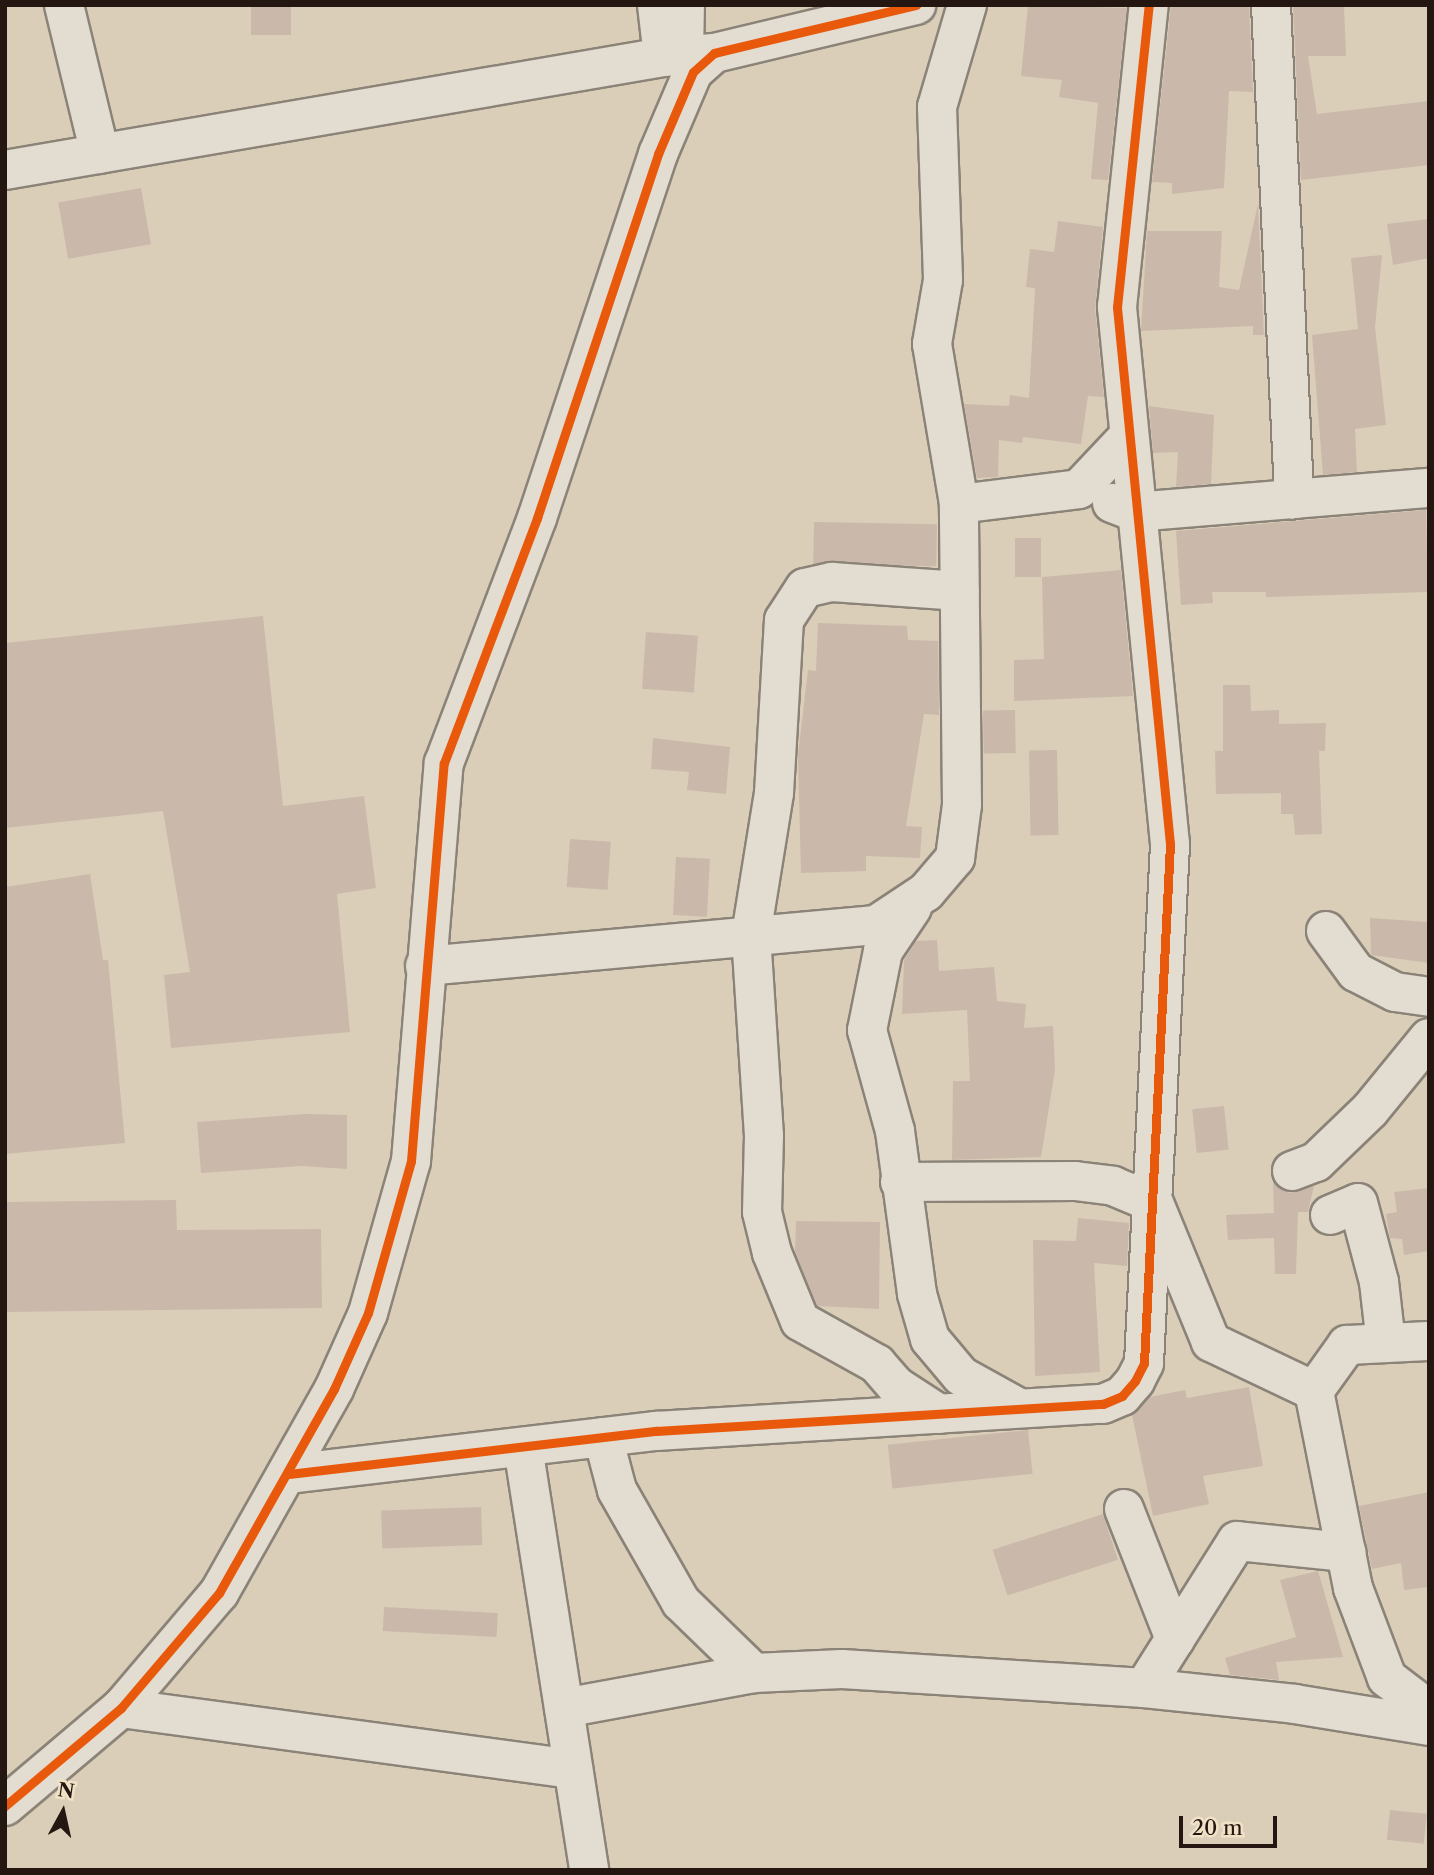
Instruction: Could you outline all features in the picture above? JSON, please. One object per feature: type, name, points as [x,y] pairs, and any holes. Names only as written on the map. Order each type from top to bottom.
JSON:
[{"type":"street","points":[[64,5],[100,154]]},
{"type":"street","points":[[14,1790],[121,1708],[219,1593],[289,1474],[334,1389],[385,1265],[411,1161],[425,965],[451,740],[537,518],[658,154],[693,72],[687,55],[657,5]]},
{"type":"street","points":[[685,5],[687,55]]},
{"type":"street","points":[[5,170],[687,55],[916,5]]},
{"type":"street","points":[[967,5],[937,107],[943,280],[932,344],[959,503],[962,805],[955,858],[919,897],[883,951],[867,1030],[895,1131],[910,1265],[930,1339],[961,1376],[1021,1409]]},
{"type":"street","points":[[289,1474],[603,1437],[1103,1404],[1122,1396],[1135,1381],[1144,1363],[1170,844],[1135,512],[1117,307],[1149,5]]},
{"type":"street","points":[[1271,5],[1294,499]]},
{"type":"street","points":[[1079,489],[1128,437]]},
{"type":"street","points":[[959,503],[1079,489],[1135,512],[1429,488]]},
{"type":"street","points":[[939,1414],[896,1386],[877,1364],[800,1321],[772,1253],[762,1212],[764,1136],[751,934],[774,793],[784,620],[805,588],[832,582],[960,591]]},
{"type":"street","points":[[425,965],[876,925],[919,897]]},
{"type":"street","points":[[1326,931],[1356,972],[1395,992],[1429,996]]},
{"type":"street","points":[[1292,1171],[1316,1162],[1370,1110],[1429,1038]]},
{"type":"street","points":[[900,1182],[1075,1181],[1113,1186],[1154,1203],[1211,1342],[1314,1391]]},
{"type":"street","points":[[1330,1216],[1358,1203],[1380,1282],[1386,1343]]},
{"type":"street","points":[[1429,1341],[1347,1345],[1314,1391],[1353,1588],[1387,1678],[1429,1710]]},
{"type":"street","points":[[603,1437],[617,1490],[681,1602],[754,1673]]},
{"type":"street","points":[[523,1447],[589,1870]]},
{"type":"street","points":[[1124,1509],[1175,1639]]},
{"type":"street","points":[[1144,1688],[1237,1541],[1346,1552]]},
{"type":"street","points":[[564,1708],[754,1673],[842,1669],[1144,1688],[1294,1703],[1429,1726]]},
{"type":"street","points":[[121,1708],[573,1769]]},
{"type":"building","points":[[251,5],[291,5],[291,35],[251,35]]},
{"type":"building","points":[[1028,5],[1127,8],[1108,180],[1091,179],[1098,103],[1059,97],[1062,80],[1021,76]]},
{"type":"building","points":[[1171,5],[1249,5],[1253,92],[1229,91],[1224,188],[1172,194],[1172,183],[1152,182]]},
{"type":"building","points":[[1293,5],[1344,5],[1346,56],[1308,56],[1317,114],[1429,101],[1429,165],[1301,180]]},
{"type":"building","points":[[141,188],[151,244],[68,259],[58,203]]},
{"type":"building","points":[[1258,204],[1264,335],[1253,335],[1253,326],[1141,331],[1147,231],[1222,231],[1219,287],[1239,290]]},
{"type":"building","points":[[1429,219],[1429,258],[1393,265],[1387,224]]},
{"type":"building","points":[[1058,221],[1103,227],[1095,309],[1104,397],[1088,396],[1081,444],[1023,437],[1022,443],[999,440],[998,477],[977,478],[964,404],[1009,406],[1010,395],[1029,398],[1035,288],[1026,287],[1030,249],[1054,252]]},
{"type":"building","points":[[1382,255],[1375,327],[1386,425],[1355,429],[1357,472],[1323,475],[1312,335],[1358,329],[1351,258]]},
{"type":"building","points":[[1149,406],[1214,415],[1211,484],[1176,487],[1178,452],[1153,453]]},
{"type":"building","points":[[1426,510],[1428,592],[1266,597],[1266,592],[1212,592],[1213,603],[1181,605],[1176,531]]},
{"type":"building","points":[[814,522],[937,524],[936,566],[813,564]]},
{"type":"building","points":[[1015,538],[1041,538],[1041,577],[1015,577]]},
{"type":"building","points":[[1121,570],[1133,696],[1014,701],[1014,660],[1044,659],[1042,577]]},
{"type":"building","points":[[263,616],[283,806],[364,796],[376,888],[337,894],[350,1032],[171,1048],[164,975],[190,972],[163,811],[5,828],[5,643]]},
{"type":"building","points":[[818,623],[907,626],[908,640],[938,641],[939,715],[924,714],[906,826],[922,827],[920,858],[866,856],[866,871],[801,873],[798,755],[808,670],[816,671]]},
{"type":"building","points":[[646,632],[698,636],[694,692],[642,689]]},
{"type":"building","points":[[1223,685],[1250,685],[1251,711],[1279,710],[1279,724],[1326,723],[1325,751],[1319,751],[1322,834],[1295,835],[1293,814],[1281,814],[1281,793],[1216,794],[1215,751],[1223,751]]},
{"type":"building","points":[[1015,710],[1016,753],[984,754],[983,711]]},
{"type":"building","points":[[653,738],[730,747],[726,794],[687,790],[689,772],[651,769]]},
{"type":"building","points":[[1029,750],[1057,750],[1058,835],[1030,835]]},
{"type":"building","points":[[570,839],[611,842],[608,890],[567,887]]},
{"type":"building","points":[[676,857],[710,859],[707,917],[673,915]]},
{"type":"building","points":[[90,874],[103,960],[108,960],[125,1143],[5,1154],[5,887]]},
{"type":"building","points":[[1370,918],[1429,922],[1429,963],[1371,955]]},
{"type":"building","points":[[937,940],[939,971],[994,967],[997,1001],[1026,1004],[1024,1028],[1053,1026],[1055,1070],[1041,1157],[952,1160],[953,1081],[970,1081],[967,1010],[902,1014],[904,960],[916,941]]},
{"type":"building","points":[[1224,1106],[1229,1150],[1197,1153],[1192,1109]]},
{"type":"building","points":[[305,1114],[347,1115],[347,1169],[302,1166],[201,1173],[197,1122]]},
{"type":"building","points":[[1273,1181],[1289,1193],[1314,1186],[1308,1212],[1298,1212],[1296,1274],[1275,1274],[1274,1238],[1228,1240],[1226,1215],[1274,1213]]},
{"type":"building","points":[[1429,1188],[1429,1251],[1404,1255],[1402,1239],[1390,1238],[1386,1214],[1397,1212],[1394,1192]]},
{"type":"building","points":[[176,1200],[177,1230],[321,1229],[322,1308],[5,1312],[5,1202]]},
{"type":"building","points":[[1078,1218],[1129,1223],[1127,1266],[1094,1263],[1100,1372],[1035,1376],[1033,1240],[1076,1241]]},
{"type":"building","points":[[796,1221],[880,1222],[879,1309],[817,1306],[795,1252]]},
{"type":"building","points":[[1249,1387],[1263,1466],[1203,1476],[1209,1504],[1153,1516],[1132,1415],[1150,1397],[1185,1390],[1187,1398]]},
{"type":"building","points":[[1028,1430],[1033,1474],[892,1488],[888,1445]]},
{"type":"building","points":[[1429,1492],[1429,1587],[1404,1590],[1401,1563],[1372,1569],[1359,1506]]},
{"type":"building","points":[[481,1507],[482,1545],[382,1548],[381,1510]]},
{"type":"building","points":[[1103,1514],[1118,1560],[1008,1595],[993,1550]]},
{"type":"building","points":[[1318,1571],[1343,1657],[1276,1662],[1279,1680],[1230,1675],[1225,1658],[1296,1637],[1280,1580]]},
{"type":"building","points":[[384,1607],[498,1613],[497,1637],[383,1631]]},
{"type":"building","points":[[1390,1810],[1427,1814],[1424,1844],[1387,1840]]},
{"type":"cycle path","points":[[5,1806],[121,1708],[219,1593],[334,1389],[368,1313],[411,1161],[444,763],[537,518],[658,154],[693,72],[714,53],[916,5]]},
{"type":"cycle path","points":[[289,1474],[656,1431],[1103,1404],[1122,1396],[1135,1381],[1144,1363],[1170,844],[1117,307],[1149,5]]}]
